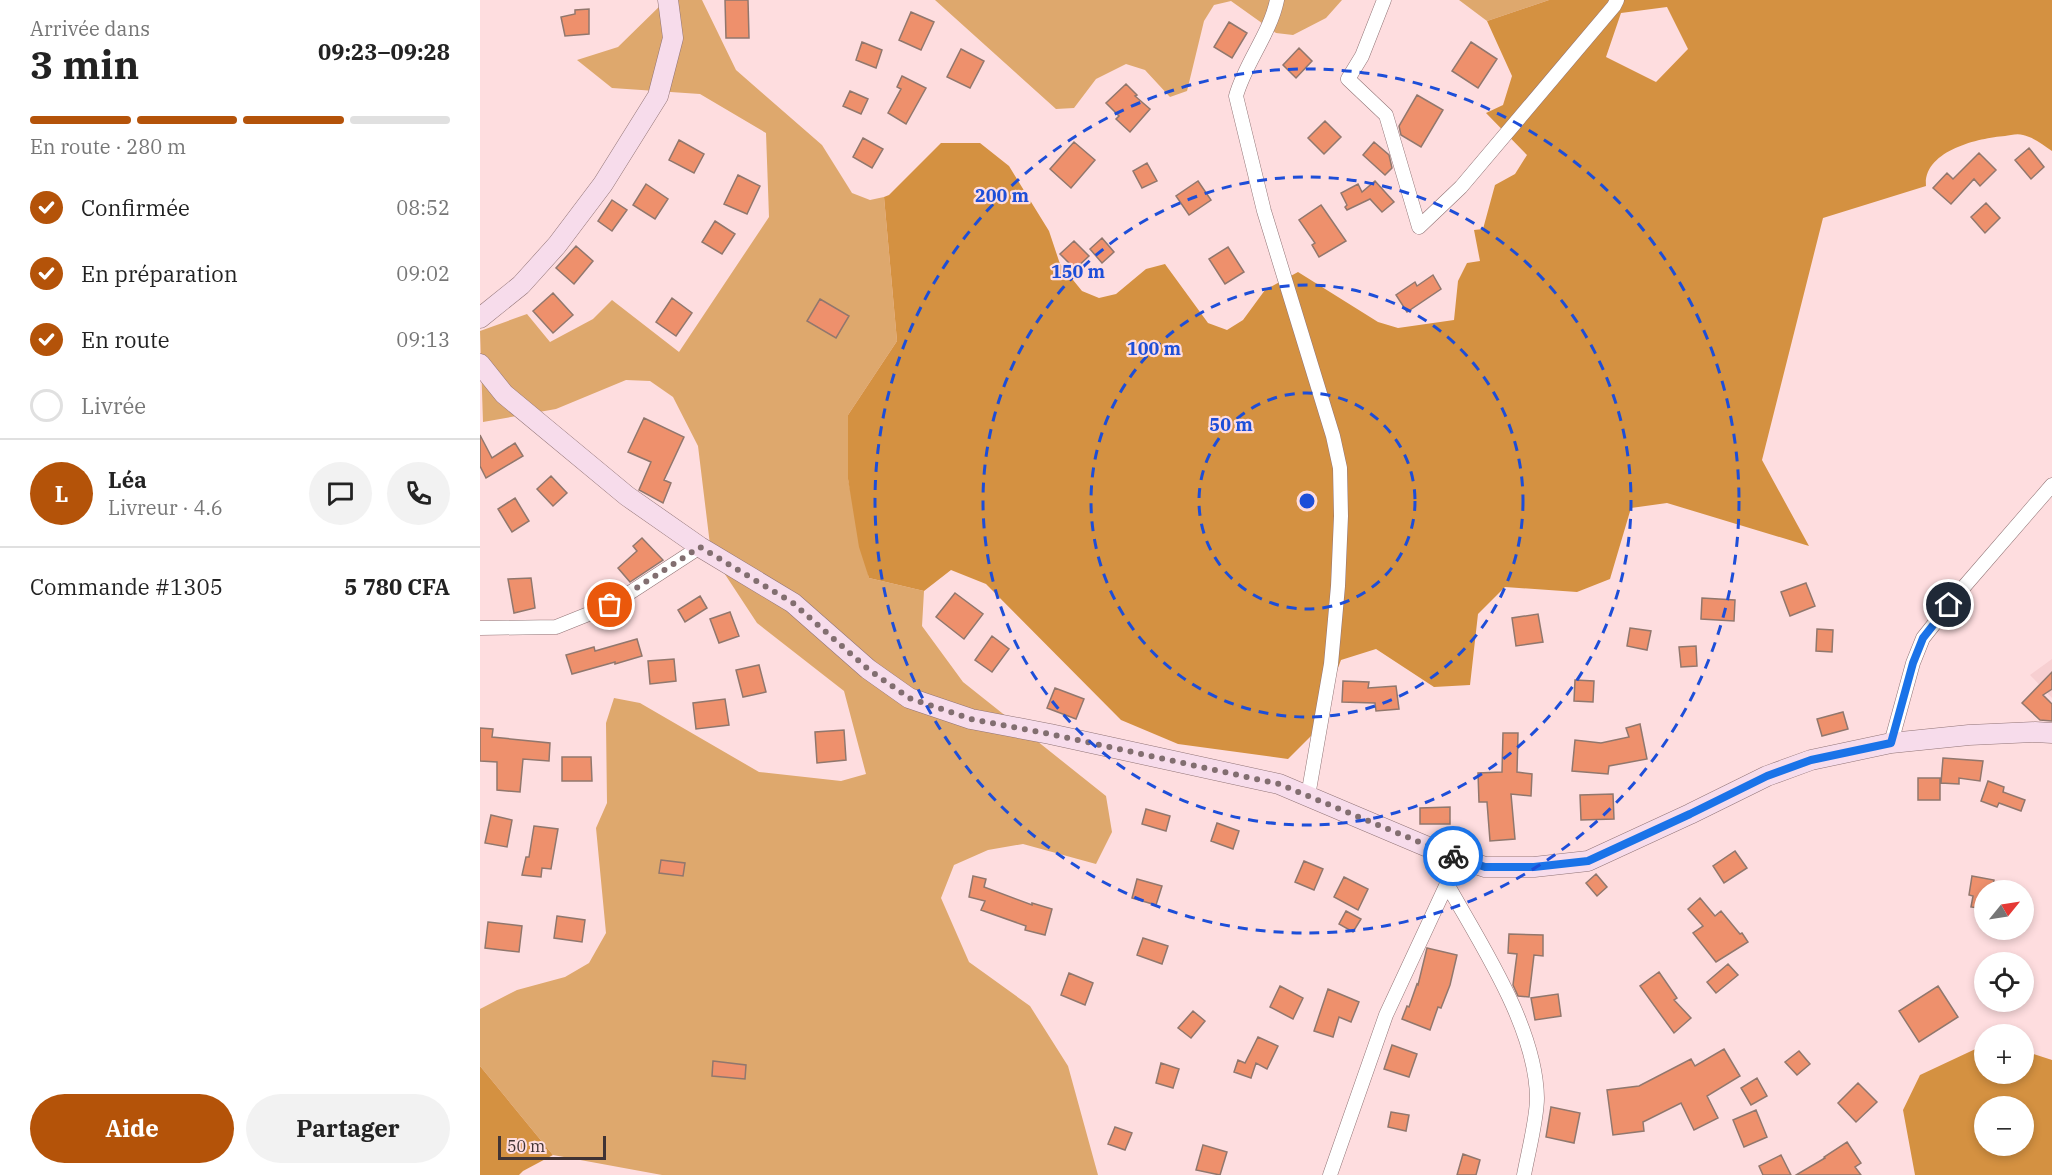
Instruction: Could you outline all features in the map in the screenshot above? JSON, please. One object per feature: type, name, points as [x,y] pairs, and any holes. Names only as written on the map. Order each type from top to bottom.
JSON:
[{"type":"street","points":[[480,318],[521,285],[557,245],[603,184],[658,96],[673,38],[668,0]]},
{"type":"street","points":[[1277,0],[1258,48],[1239,82],[1236,96],[1264,211],[1333,436],[1340,468],[1341,516],[1338,586],[1331,664],[1308,796]]},
{"type":"street","points":[[1384,0],[1362,56],[1348,79],[1386,115],[1419,228],[1461,188],[1617,0]]},
{"type":"street","points":[[480,364],[504,394],[627,496],[700,547],[793,603],[868,669],[909,698],[971,719],[1279,784],[1485,867],[1534,867],[1588,861],[1767,776],[1811,760],[1891,743],[1969,735],[2035,732],[2052,734]]},
{"type":"street","points":[[1891,743],[1913,663],[1923,638],[2052,485]]},
{"type":"street","points":[[480,628],[556,627],[610,605],[700,547]]},
{"type":"street","points":[[1330,1175],[1386,1015],[1459,858]]},
{"type":"street","points":[[1447,884],[1519,1020],[1533,1062],[1537,1100],[1524,1175]]},
{"type":"shaded area","points":[[666,0],[702,0],[736,70],[822,145],[852,193],[870,200],[884,197],[897,341],[848,415],[848,479],[869,578],[924,591],[922,626],[963,682],[1106,796],[1112,832],[1096,864],[1023,844],[988,850],[954,865],[941,898],[969,962],[1030,1006],[1068,1066],[1098,1175],[662,1175],[553,1155],[480,1066],[480,1009],[517,990],[565,977],[589,963],[606,933],[596,828],[607,803],[606,723],[614,698],[640,703],[759,772],[841,781],[866,774],[844,691],[757,623],[711,553],[698,446],[673,397],[650,381],[626,380],[556,409],[483,422],[480,331],[527,314],[550,342],[593,319],[612,300],[679,352],[769,217],[766,133],[700,94],[612,88],[577,60],[618,47]]},
{"type":"shaded area","points":[[935,0],[1342,0],[1326,18],[1293,35],[1276,33],[1231,1],[1214,5],[1204,21],[1187,91],[1170,97],[1145,70],[1126,64],[1096,79],[1074,108],[1056,109]]},
{"type":"shaded area","points":[[1459,0],[1549,0],[1487,21]]},
{"type":"shaded area","points":[[1549,0],[2052,0],[2052,151],[2034,139],[2019,134],[1967,143],[1943,155],[1933,164],[1927,174],[1926,186],[1823,218],[1762,460],[1809,546],[1667,503],[1631,508],[1610,579],[1577,592],[1505,587],[1478,614],[1470,685],[1434,687],[1376,649],[1341,660],[1313,734],[1288,759],[1178,744],[1121,720],[986,584],[951,570],[924,591],[869,578],[859,547],[848,479],[848,415],[897,341],[884,197],[889,195],[941,143],[980,143],[1009,166],[1049,231],[1060,264],[1082,291],[1099,298],[1116,294],[1146,269],[1165,264],[1208,323],[1227,330],[1243,320],[1265,290],[1298,272],[1378,322],[1398,328],[1454,320],[1458,281],[1467,263],[1480,261],[1474,230],[1483,229],[1495,185],[1515,174],[1527,155],[1486,113],[1503,105],[1512,76],[1487,21]],"holes":[[[1667,7],[1688,49],[1656,82],[1606,57],[1621,13]]]},
{"type":"shaded area","points":[[2052,659],[2052,698],[2030,675]]},
{"type":"shaded area","points":[[1974,1050],[1974,1084],[2034,1084],[2034,1054],[2052,1060],[2052,1175],[1915,1175],[1903,1110],[1920,1075]]},
{"type":"shaded area","points":[[480,1066],[553,1155],[519,1175],[480,1175]]},
{"type":"building","points":[[725,0],[748,0],[749,38],[726,38]]},
{"type":"building","points":[[589,9],[589,34],[565,36],[561,17],[575,14],[575,10]]},
{"type":"building","points":[[911,12],[934,22],[921,50],[899,40]]},
{"type":"building","points":[[1229,22],[1247,33],[1232,58],[1214,47]]},
{"type":"building","points":[[862,42],[882,50],[876,68],[856,60]]},
{"type":"building","points":[[1471,42],[1497,59],[1478,88],[1452,71]]},
{"type":"building","points":[[1299,48],[1312,61],[1296,78],[1283,65]]},
{"type":"building","points":[[961,49],[984,61],[970,88],[947,77]]},
{"type":"building","points":[[902,76],[926,88],[906,124],[888,113],[901,89],[897,87]]},
{"type":"building","points":[[1126,84],[1137,95],[1135,96],[1150,109],[1130,132],[1116,119],[1119,116],[1106,103]]},
{"type":"building","points":[[850,91],[868,99],[861,114],[843,106]]},
{"type":"building","points":[[1417,95],[1443,110],[1421,147],[1401,135],[1399,126]]},
{"type":"building","points":[[1325,121],[1341,137],[1324,154],[1308,138]]},
{"type":"building","points":[[863,138],[883,149],[872,168],[853,157]]},
{"type":"building","points":[[679,140],[704,154],[694,173],[669,160]]},
{"type":"building","points":[[1074,142],[1095,160],[1071,188],[1050,169]]},
{"type":"building","points":[[1374,142],[1389,155],[1392,168],[1385,175],[1363,155]]},
{"type":"building","points":[[2029,148],[2044,167],[2031,179],[2015,160]]},
{"type":"building","points":[[1979,153],[1996,170],[1980,186],[1974,179],[1951,204],[1933,188],[1947,173],[1953,179]]},
{"type":"building","points":[[1147,163],[1157,181],[1142,188],[1133,171]]},
{"type":"building","points":[[738,175],[760,186],[747,214],[724,204]]},
{"type":"building","points":[[1198,181],[1211,200],[1189,215],[1176,196]]},
{"type":"building","points":[[1375,181],[1394,202],[1382,212],[1370,199],[1347,210],[1341,193],[1358,184],[1362,192]]},
{"type":"building","points":[[646,184],[668,199],[655,219],[633,205]]},
{"type":"building","points":[[612,200],[627,210],[612,231],[598,221]]},
{"type":"building","points":[[1986,203],[2000,218],[1985,233],[1971,217]]},
{"type":"building","points":[[1321,205],[1346,241],[1319,257],[1312,245],[1315,243],[1299,220]]},
{"type":"building","points":[[715,221],[735,234],[722,254],[702,242]]},
{"type":"building","points":[[1102,238],[1114,252],[1102,263],[1090,249]]},
{"type":"building","points":[[1074,241],[1089,256],[1075,269],[1060,254]]},
{"type":"building","points":[[576,246],[593,261],[574,284],[556,268]]},
{"type":"building","points":[[1228,247],[1244,272],[1225,284],[1209,259]]},
{"type":"building","points":[[1433,275],[1441,289],[1407,312],[1396,295],[1415,282],[1417,286]]},
{"type":"building","points":[[553,293],[573,315],[553,333],[533,311]]},
{"type":"building","points":[[672,298],[692,313],[676,336],[656,322]]},
{"type":"building","points":[[820,299],[849,316],[836,338],[807,321]]},
{"type":"building","points":[[644,418],[684,437],[664,480],[671,483],[663,503],[639,490],[651,462],[628,452]]},
{"type":"building","points":[[480,435],[492,458],[515,443],[523,456],[486,478],[480,466]]},
{"type":"building","points":[[551,476],[567,493],[553,506],[537,489]]},
{"type":"building","points":[[515,498],[529,521],[512,532],[498,509]]},
{"type":"building","points":[[642,538],[663,560],[630,582],[618,568],[637,551],[633,546]]},
{"type":"building","points":[[531,578],[535,608],[514,613],[508,579]]},
{"type":"building","points":[[1806,583],[1815,606],[1790,616],[1781,592]]},
{"type":"building","points":[[955,593],[983,614],[964,639],[936,617]]},
{"type":"building","points":[[700,596],[707,608],[685,622],[678,610]]},
{"type":"building","points":[[1702,598],[1735,600],[1734,621],[1701,619]]},
{"type":"building","points":[[730,612],[739,636],[719,643],[710,619]]},
{"type":"building","points":[[1538,614],[1543,642],[1516,646],[1512,618]]},
{"type":"building","points":[[1630,628],[1651,631],[1647,650],[1627,646]]},
{"type":"building","points":[[1817,629],[1833,630],[1832,652],[1816,651]]},
{"type":"building","points":[[992,636],[1009,649],[992,672],[975,660]]},
{"type":"building","points":[[637,639],[642,656],[572,674],[566,655],[594,647],[595,651]]},
{"type":"building","points":[[1696,646],[1697,666],[1681,667],[1679,647]]},
{"type":"building","points":[[674,659],[676,681],[650,684],[648,661]]},
{"type":"building","points":[[759,665],[766,692],[743,697],[736,670]]},
{"type":"building","points":[[2052,672],[2052,689],[2043,695],[2052,704],[2052,721],[2040,720],[2022,703]]},
{"type":"building","points":[[1575,680],[1594,681],[1593,702],[1574,701]]},
{"type":"building","points":[[1343,681],[1369,682],[1368,688],[1396,686],[1399,709],[1376,711],[1375,703],[1342,702]]},
{"type":"building","points":[[1055,688],[1084,699],[1076,719],[1047,708]]},
{"type":"building","points":[[725,699],[729,725],[696,729],[693,703]]},
{"type":"building","points":[[1843,712],[1848,729],[1822,736],[1817,719]]},
{"type":"building","points":[[1640,724],[1647,759],[1609,766],[1608,774],[1572,771],[1575,740],[1601,743],[1629,737],[1626,728]]},
{"type":"building","points":[[480,728],[493,729],[492,737],[550,743],[549,761],[523,759],[520,792],[497,790],[497,762],[480,761]]},
{"type":"building","points":[[844,730],[846,760],[817,763],[815,732]]},
{"type":"building","points":[[1503,733],[1518,733],[1517,772],[1532,774],[1531,796],[1511,794],[1515,839],[1490,841],[1487,802],[1479,802],[1478,773],[1502,772]]},
{"type":"building","points":[[562,757],[591,757],[592,781],[562,781]]},
{"type":"building","points":[[1943,758],[1983,761],[1980,781],[1959,778],[1959,784],[1941,783]]},
{"type":"building","points":[[1918,778],[1940,778],[1940,800],[1918,800]]},
{"type":"building","points":[[1988,781],[2004,787],[2003,792],[2025,800],[2021,811],[1999,803],[1997,807],[1981,801]]},
{"type":"building","points":[[1613,794],[1614,819],[1581,820],[1580,795]]},
{"type":"building","points":[[1450,807],[1450,824],[1420,824],[1420,808]]},
{"type":"building","points":[[1146,809],[1170,816],[1166,831],[1142,824]]},
{"type":"building","points":[[491,815],[512,820],[507,847],[485,843]]},
{"type":"building","points":[[1217,823],[1239,831],[1233,849],[1211,841]]},
{"type":"building","points":[[534,826],[558,829],[551,869],[542,868],[541,877],[522,875],[526,857],[529,857]]},
{"type":"building","points":[[1735,851],[1747,868],[1724,883],[1713,866]]},
{"type":"building","points":[[661,860],[685,863],[683,876],[659,873]]},
{"type":"building","points":[[1304,861],[1323,869],[1314,890],[1295,882]]},
{"type":"building","points":[[1596,874],[1607,887],[1597,896],[1586,883]]},
{"type":"building","points":[[973,876],[986,879],[984,887],[1032,905],[1032,903],[1052,909],[1045,935],[1025,930],[1026,926],[981,910],[985,901],[969,897]]},
{"type":"building","points":[[1972,876],[1994,880],[1974,880],[1974,907],[1971,907],[1973,896],[1969,895]]},
{"type":"building","points":[[1344,877],[1368,889],[1358,910],[1334,897]]},
{"type":"building","points":[[1137,879],[1162,886],[1156,905],[1132,898]]},
{"type":"building","points":[[1700,898],[1715,916],[1721,911],[1748,942],[1716,962],[1693,933],[1703,926],[1688,909]]},
{"type":"building","points":[[1346,911],[1361,919],[1353,932],[1339,924]]},
{"type":"building","points":[[557,916],[585,920],[582,942],[554,938]]},
{"type":"building","points":[[488,922],[522,926],[519,952],[485,948]]},
{"type":"building","points":[[1509,934],[1543,935],[1543,956],[1534,955],[1529,997],[1518,996],[1513,985],[1517,954],[1508,953]]},
{"type":"building","points":[[1143,938],[1168,946],[1162,964],[1137,955]]},
{"type":"building","points":[[1427,948],[1457,955],[1450,985],[1441,1008],[1438,1007],[1430,1030],[1402,1019],[1418,985]]},
{"type":"building","points":[[1728,964],[1738,975],[1716,993],[1707,982]]},
{"type":"building","points":[[1659,972],[1677,998],[1674,1000],[1691,1018],[1674,1033],[1640,986]]},
{"type":"building","points":[[1069,973],[1093,983],[1085,1005],[1061,995]]},
{"type":"building","points":[[1280,986],[1303,998],[1293,1019],[1270,1007]]},
{"type":"building","points":[[1938,986],[1958,1017],[1919,1042],[1899,1011]]},
{"type":"building","points":[[1328,989],[1359,1002],[1351,1022],[1339,1017],[1333,1037],[1314,1031]]},
{"type":"building","points":[[1558,994],[1561,1016],[1535,1020],[1531,998]]},
{"type":"building","points":[[1193,1011],[1205,1021],[1191,1038],[1178,1028]]},
{"type":"building","points":[[1258,1037],[1278,1046],[1267,1069],[1256,1063],[1251,1078],[1234,1072],[1238,1060],[1245,1063]]},
{"type":"building","points":[[1392,1045],[1417,1054],[1409,1077],[1384,1069]]},
{"type":"building","points":[[1724,1049],[1740,1076],[1707,1096],[1718,1118],[1694,1130],[1681,1103],[1643,1122],[1644,1131],[1613,1135],[1607,1090],[1639,1086],[1691,1059],[1695,1066]]},
{"type":"building","points":[[1799,1051],[1810,1064],[1797,1075],[1785,1062]]},
{"type":"building","points":[[713,1061],[746,1065],[745,1079],[712,1076]]},
{"type":"building","points":[[1161,1063],[1179,1069],[1173,1088],[1156,1083]]},
{"type":"building","points":[[1757,1078],[1767,1096],[1751,1105],[1741,1088]]},
{"type":"building","points":[[1858,1083],[1877,1102],[1856,1122],[1838,1103]]},
{"type":"building","points":[[1551,1107],[1580,1113],[1574,1143],[1546,1137]]},
{"type":"building","points":[[1756,1110],[1767,1137],[1744,1147],[1733,1120]]},
{"type":"building","points":[[1391,1112],[1409,1115],[1406,1131],[1388,1127]]},
{"type":"building","points":[[1115,1127],[1132,1133],[1125,1150],[1108,1144]]},
{"type":"building","points":[[1847,1142],[1861,1163],[1855,1167],[1861,1175],[1796,1175],[1825,1158]]},
{"type":"building","points":[[1203,1145],[1227,1152],[1220,1175],[1196,1170]]},
{"type":"building","points":[[1463,1154],[1480,1160],[1476,1175],[1457,1175]]},
{"type":"building","points":[[1781,1155],[1791,1175],[1763,1175],[1759,1166]]},
{"type":"way so far","points":[[610,605],[700,547],[793,603],[868,669],[909,698],[971,719],[1279,784],[1453,856]]},
{"type":"route","points":[[1453,856],[1485,867],[1534,867],[1588,861],[1767,776],[1811,760],[1891,743],[1913,663],[1923,638],[1949,605]]}]
